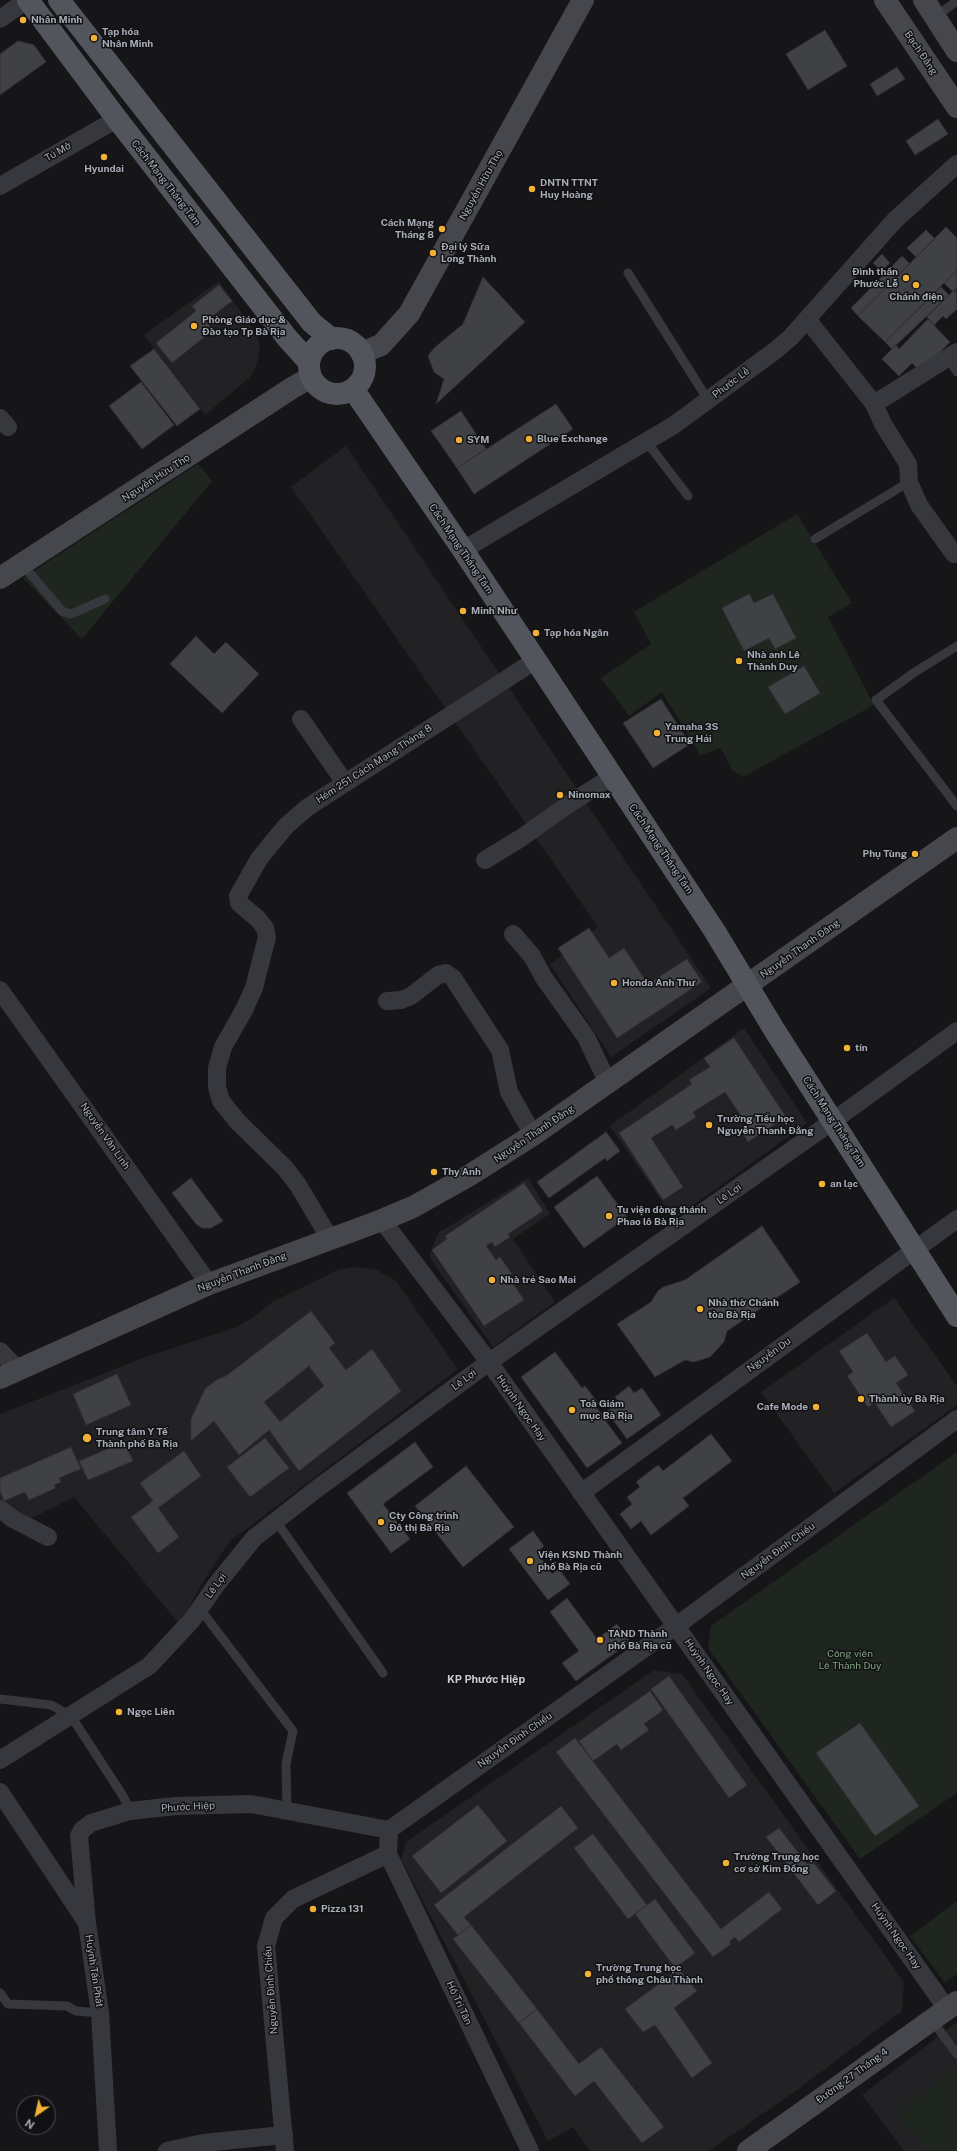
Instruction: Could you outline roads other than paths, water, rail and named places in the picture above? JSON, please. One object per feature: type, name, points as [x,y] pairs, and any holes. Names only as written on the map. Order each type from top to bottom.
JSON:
[{"type":"main road","name":"Cách Mạng Tháng Tám","points":[[27,0],[116,119],[288,339],[310,370]]},
{"type":"main road","points":[[59,0],[312,323],[332,339],[349,341],[361,353],[364,359],[364,372],[362,378],[353,389],[347,392],[333,394],[320,388],[310,370],[317,347],[332,339]]},
{"type":"main road","name":"Cách Mạng Tháng Tám","points":[[353,389],[463,550],[613,776],[749,985],[833,1121],[957,1316]]},
{"type":"street","points":[[0,19],[27,0]]},
{"type":"street","name":"Nguyễn Hữu Thọ","points":[[361,353],[381,345],[396,331],[409,314],[583,0]]},
{"type":"street","name":"Bạch Đằng","points":[[885,0],[957,107]]},
{"type":"street","points":[[929,8],[957,51]]},
{"type":"street","name":"Tú Mỡ","points":[[0,186],[116,119]]},
{"type":"street","name":"Phước Lễ","points":[[463,550],[674,425],[776,350],[895,220],[957,164]]},
{"type":"street","points":[[806,319],[874,404],[883,424],[908,464],[909,482],[919,505],[954,554]]},
{"type":"street","points":[[874,404],[954,360]]},
{"type":"street","name":"Nguyễn Hữu Thọ","points":[[0,578],[292,388],[310,370]]},
{"type":"street","name":"Hẻm 251 Cách Mạng Tháng 8","points":[[330,1239],[298,1185],[285,1168],[238,1122],[221,1101],[217,1087],[217,1068],[223,1047],[244,1010],[254,988],[267,937],[265,928],[258,919],[239,903],[238,896],[259,859],[287,825],[308,807],[536,660]]},
{"type":"street","points":[[301,718],[344,783]]},
{"type":"street","points":[[485,860],[522,838],[613,776]]},
{"type":"street","name":"Nguyễn Thanh Đằng","points":[[9,1374],[210,1284],[382,1220],[412,1207],[470,1175],[533,1135],[957,838]]},
{"type":"street","points":[[513,934],[532,956],[544,978],[586,1037],[608,1083]]},
{"type":"street","points":[[387,1002],[401,1000],[411,996],[438,975],[446,973],[453,978],[500,1050],[509,1092],[533,1135]]},
{"type":"street","name":"Nguyễn Văn Linh","points":[[0,990],[210,1284]]},
{"type":"street","name":"Lê Lợi","points":[[0,1760],[149,1666],[192,1620],[216,1585],[254,1538],[276,1521],[489,1362],[833,1121],[957,1031]]},
{"type":"street","name":"Nguyễn Du","points":[[581,1493],[914,1248],[957,1219]]},
{"type":"street","name":"Huỳnh Ngọc Hay","points":[[382,1220],[489,1362],[945,2010]]},
{"type":"street","points":[[0,1351],[9,1374]]},
{"type":"street","name":"Nguyễn Đình Chiểu","points":[[389,1830],[676,1626],[957,1419]]},
{"type":"street","points":[[0,1509],[13,1518],[48,1537]]},
{"type":"street","name":"Huỳnh Tấn Phát","points":[[0,1792],[87,1923],[100,2013],[108,2151]]},
{"type":"street","name":"Phước Hiệp","points":[[87,1923],[79,1836],[82,1830],[91,1823],[130,1811],[176,1806],[251,1804],[389,1830]]},
{"type":"street","points":[[388,1854],[389,1830]]},
{"type":"street","name":"Nguyễn Đình Chiểu","points":[[285,2143],[266,1946],[274,1918],[293,1900],[388,1854]]},
{"type":"street","name":"Hồ Tri Tân","points":[[388,1854],[530,2151]]},
{"type":"street","name":"Đường 27 Tháng 4","points":[[748,2151],[945,2010]]},
{"type":"street","points":[[167,2151],[203,2143],[285,2143]]},
{"type":"lane","points":[[929,8],[957,1]]},
{"type":"lane","points":[[628,274],[708,400]]},
{"type":"lane","points":[[646,442],[688,496]]},
{"type":"lane","points":[[815,539],[909,482]]},
{"type":"lane","points":[[22,564],[62,611],[70,614],[105,598]]},
{"type":"lane","points":[[957,646],[915,672],[876,700],[957,806]]},
{"type":"lane","points":[[276,1521],[383,1674]]},
{"type":"lane","points":[[200,1609],[293,1730],[286,1764],[287,1810]]},
{"type":"lane","points":[[0,1699],[51,1705],[71,1716],[123,1796],[130,1811]]},
{"type":"lane","points":[[0,1993],[8,2004],[67,2006],[76,2011],[100,2013]]},
{"type":"lane","points":[[945,2010],[957,2054]]},
{"type":"place","name":"Nhân Minh","points":[[23,20]]},
{"type":"place","name":"Tạp hóa Nhân Minh","points":[[94,38]]},
{"type":"place","name":"Hyundai","points":[[104,157]]},
{"type":"place","name":"DNTN TTNT Huy Hoàng","points":[[532,189]]},
{"type":"place","name":"Cách Mạng Tháng 8","points":[[442,229]]},
{"type":"place","name":"Đại lý Sữa Long Thành","points":[[433,253]]},
{"type":"place","name":"Đình thần Phước Lễ","points":[[906,278]]},
{"type":"place","name":"Chánh điện","points":[[916,285]]},
{"type":"place","name":"Phòng Giáo dục & Đào tạo Tp Bà Rịa","points":[[194,326]]},
{"type":"place","name":"Blue Exchange","points":[[529,439]]},
{"type":"place","name":"SYM","points":[[459,440]]},
{"type":"place","name":"Minh Như","points":[[463,611]]},
{"type":"place","name":"Tạp hóa Ngân","points":[[536,633]]},
{"type":"place","name":"Nhà anh Lê Thành Duy","points":[[739,661]]},
{"type":"place","name":"Yamaha 3S Trung Hải","points":[[657,733]]},
{"type":"place","name":"Ninomax","points":[[560,795]]},
{"type":"place","name":"Phụ Tùng","points":[[915,854]]},
{"type":"place","name":"Honda Anh Thư","points":[[614,983]]},
{"type":"place","name":"tín","points":[[847,1048]]},
{"type":"place","name":"Trường Tiểu học Nguyễn Thanh Đằng","points":[[709,1125]]},
{"type":"place","name":"Thy Anh","points":[[434,1172]]},
{"type":"place","name":"an lạc","points":[[822,1184]]},
{"type":"place","name":"Tu viện dòng thánh Phao lô Bà Rịa","points":[[609,1216]]},
{"type":"place","name":"Nhà trẻ Sao Mai","points":[[492,1280]]},
{"type":"place","name":"Nhà thờ Chánh tòa Bà Rịa","points":[[700,1309]]},
{"type":"place","name":"Thành ủy Bà Rịa","points":[[861,1399]]},
{"type":"place","name":"Cafe Mode","points":[[816,1407]]},
{"type":"place","name":"Toà Giám mục Bà Rịa","points":[[572,1410]]},
{"type":"place","name":"Trung tâm Y Tế Thành phố Bà Rịa","points":[[87,1438]]},
{"type":"place","name":"Cty Công trình Đô thị Bà Rịa","points":[[381,1522]]},
{"type":"place","name":"Viện KSND Thành phố Bà Rịa cũ","points":[[530,1561]]},
{"type":"place","name":"TAND Thành phố Bà Rịa cũ","points":[[600,1640]]},
{"type":"place","name":"Ngọc Liên","points":[[119,1712]]},
{"type":"place","name":"Trường Trung học cơ sở Kim Đồng","points":[[726,1863]]},
{"type":"place","name":"Pizza 131","points":[[313,1909]]},
{"type":"place","name":"Trường Trung học phổ thông Châu Thành","points":[[588,1974]]},
{"type":"district","name":"KP Phước Hiệp","points":[[486,1680]]},
{"type":"park label","name":"Công viên Lê Thành Duy","points":[[850,1660]]}]
